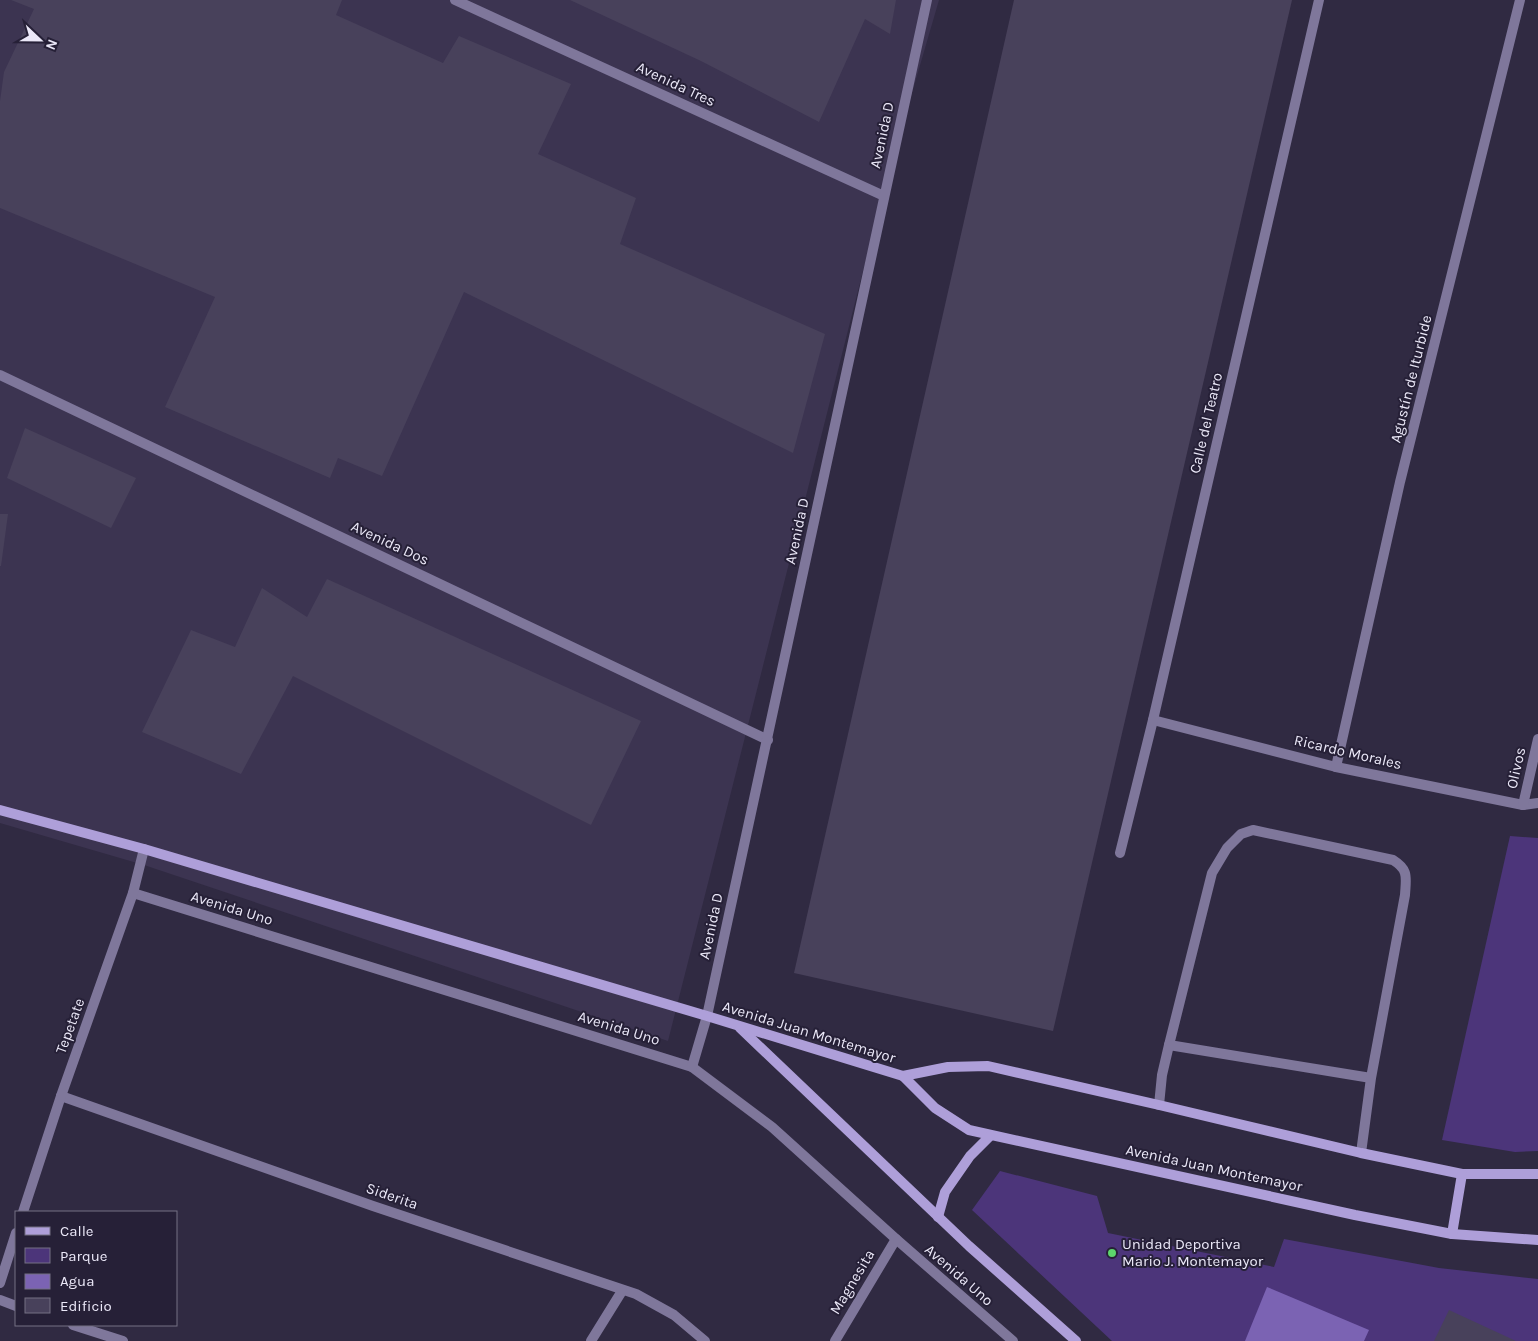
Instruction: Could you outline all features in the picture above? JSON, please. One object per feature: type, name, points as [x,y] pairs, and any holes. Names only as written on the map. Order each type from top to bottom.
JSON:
[{"type":"street","name":"Avenida Tres","points":[[455,0],[884,196]]},
{"type":"street","name":"Avenida D","points":[[692,1067],[707,1016],[768,740],[927,0]]},
{"type":"street","name":"Calle del Teatro","points":[[1120,853],[1153,720],[1318,0]]},
{"type":"street","name":"Agustín de Iturbide","points":[[1336,767],[1400,482],[1520,0]]},
{"type":"street","name":"Avenida Dos","points":[[0,375],[768,740]]},
{"type":"street","name":"Ricardo Morales","points":[[1153,720],[1336,767],[1523,804],[1538,803]]},
{"type":"street","name":"Olivos","points":[[1523,804],[1538,739]]},
{"type":"street","name":"Avenida Uno","points":[[0,810],[144,849],[707,1016]]},
{"type":"street","points":[[1159,1105],[1162,1075],[1212,873],[1227,848],[1241,834],[1253,830],[1393,860],[1401,865],[1406,872],[1406,895],[1371,1078],[1361,1154]]},
{"type":"street","name":"Tepetate","points":[[23,1211],[61,1096],[133,893],[144,849]]},
{"type":"street","name":"Avenida Uno","points":[[133,893],[692,1067],[772,1127],[1012,1341]]},
{"type":"street","name":"Avenida Juan Montemayor","points":[[707,1016],[903,1076],[936,1108],[969,1130],[990,1136],[1355,1215],[1452,1234],[1538,1240]]},
{"type":"street","name":"Avenida Uno","points":[[738,1026],[938,1217],[1076,1341]]},
{"type":"street","points":[[1169,1045],[1371,1078]]},
{"type":"street","name":"Avenida Juan Montemayor","points":[[903,1076],[948,1067],[988,1066],[1361,1154],[1462,1174],[1538,1174]]},
{"type":"street","name":"Siderita","points":[[61,1096],[373,1206],[622,1291],[636,1294],[664,1309],[705,1341]]},
{"type":"street","points":[[938,1217],[945,1192],[970,1156],[990,1136]]},
{"type":"street","points":[[1452,1234],[1462,1174]]},
{"type":"street","points":[[0,1283],[15,1236]]},
{"type":"street","name":"Magnesita","points":[[835,1341],[896,1239]]},
{"type":"street","points":[[590,1341],[622,1291]]},
{"type":"street","points":[[0,1300],[15,1306]]},
{"type":"street","points":[[76,1326],[122,1341]]},
{"type":"shaded area","points":[[0,0],[939,0],[882,196],[668,1041],[144,865],[0,823]]},
{"type":"green space","points":[[1510,836],[1538,838],[1538,1151],[1515,1152],[1442,1140]]},
{"type":"green space","name":"Unidad Deportiva Mario J. Montemayor","points":[[1000,1171],[1097,1196],[1108,1233],[1274,1267],[1284,1239],[1439,1268],[1538,1279],[1538,1341],[1112,1341],[972,1210]]},
{"type":"water","points":[[1267,1287],[1369,1330],[1364,1341],[1245,1341]]},
{"type":"building","points":[[11,0],[342,0],[336,15],[443,63],[459,36],[571,84],[538,154],[636,198],[620,244],[825,334],[793,453],[464,292],[382,476],[338,458],[330,478],[165,407],[215,297],[0,208],[0,101],[4,72],[34,9]]},
{"type":"building","points":[[570,0],[896,0],[890,34],[865,19],[819,122],[701,61]]},
{"type":"building","points":[[1014,0],[1292,0],[1053,1031],[794,973]]},
{"type":"building","points":[[25,428],[136,478],[111,528],[7,478]]},
{"type":"building","points":[[0,514],[8,514],[1,566],[0,566]]},
{"type":"building","points":[[327,579],[641,721],[591,825],[293,676],[241,774],[142,732],[191,630],[235,647],[262,588],[307,617]]},
{"type":"building","points":[[1449,1310],[1516,1341],[1434,1341]]},
{"type":"place","name":"Unidad Deportiva Mario J. Montemayor","points":[[1112,1253]]}]
